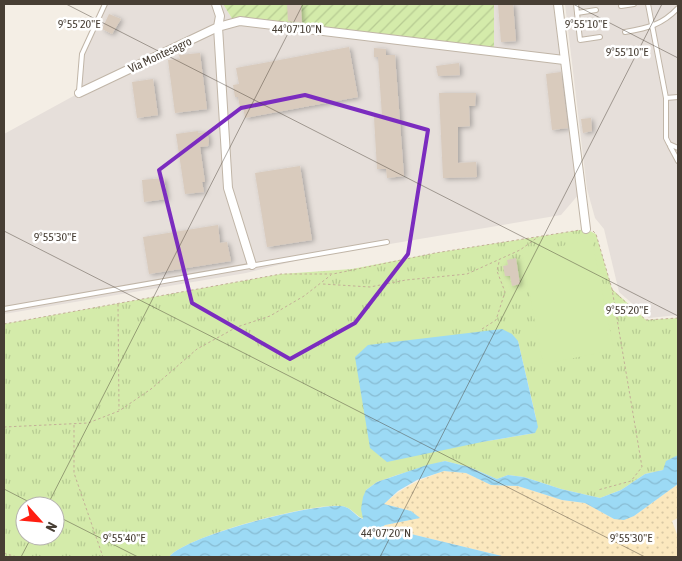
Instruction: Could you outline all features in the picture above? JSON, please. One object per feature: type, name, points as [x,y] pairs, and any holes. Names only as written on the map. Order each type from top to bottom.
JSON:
[{"type":"street","points":[[216,4],[220,16],[218,27],[228,188],[252,265]]},
{"type":"street","points":[[558,4],[586,230]]},
{"type":"street","name":"Via Montesagro","points":[[79,93],[218,27],[240,22],[564,60]]},
{"type":"lane","points":[[79,93],[82,54],[105,4]]},
{"type":"lane","points":[[576,4],[580,40],[600,37]]},
{"type":"lane","points":[[621,6],[634,4]]},
{"type":"lane","points":[[648,4],[666,98],[666,138],[678,161]]},
{"type":"lane","points":[[625,32],[652,27],[667,19],[678,8]]},
{"type":"lane","points":[[577,13],[596,10]]},
{"type":"lane","points":[[666,98],[678,97]]},
{"type":"lane","points":[[669,144],[678,148]]},
{"type":"lane","points":[[4,310],[387,242]]},
{"type":"path","points":[[4,324],[281,274],[332,274],[434,253],[586,230],[596,234],[612,289],[642,467],[631,481],[598,490]]},
{"type":"path","points":[[321,284],[370,287],[406,280],[467,274],[500,261],[539,237]]},
{"type":"path","points":[[482,329],[496,320],[505,292],[497,271],[500,261]]},
{"type":"path","points":[[4,427],[88,423],[119,411],[151,389],[197,349],[238,327],[270,316],[321,284],[332,274]]},
{"type":"path","points":[[612,289],[646,320],[658,321],[678,318]]},
{"type":"path","points":[[118,303],[119,411]]},
{"type":"path","points":[[74,424],[74,473],[103,557]]},
{"type":"path","points":[[4,553],[17,557]]},
{"type":"highlighted area","points":[[305,95],[428,130],[408,254],[355,323],[290,359],[192,303],[159,170],[241,108]]},
{"type":"shaded area","points":[[105,4],[223,4],[236,25],[494,48],[494,4],[557,4],[579,194],[561,215],[307,258],[246,273],[4,314],[4,134],[79,93],[82,54]]},
{"type":"shaded area","points":[[565,4],[678,4],[678,315],[649,318],[619,292],[604,229],[595,218],[587,189]]},
{"type":"green space","points":[[223,4],[494,4],[494,48],[236,25]]},
{"type":"green space","points":[[586,229],[596,234],[612,289],[646,320],[678,318],[678,455],[663,470],[645,474],[621,490],[600,498],[561,489],[524,477],[508,475],[497,479],[469,467],[445,461],[377,482],[366,490],[364,519],[348,508],[341,506],[326,506],[304,510],[224,530],[180,548],[169,557],[4,557],[4,324],[281,274],[352,269],[435,253]],"holes":[[[518,341],[536,418],[535,433],[482,442]]]},
{"type":"green space","points":[[592,240],[614,350],[543,364],[522,254]]},
{"type":"sand","points":[[444,471],[466,473],[491,485],[518,486],[562,500],[585,503],[614,519],[634,516],[678,484],[678,518],[672,521],[678,537],[678,557],[506,557],[382,527],[419,518],[411,511],[384,504],[412,484]]},
{"type":"water","points":[[502,329],[512,334],[518,341],[538,427],[535,433],[387,462],[370,448],[355,357],[368,345]]},
{"type":"water","points":[[678,455],[678,484],[634,516],[624,520],[614,519],[585,503],[562,500],[518,486],[491,485],[466,473],[444,471],[417,480],[398,491],[384,504],[411,511],[420,518],[382,527],[506,557],[169,557],[180,548],[199,539],[278,515],[341,506],[348,508],[363,519],[361,509],[363,497],[366,490],[377,482],[445,461],[469,467],[497,479],[508,475],[524,477],[561,489],[600,498],[621,490],[645,474],[663,470],[666,461]]},
{"type":"building","points":[[287,4],[301,4],[302,23],[288,21]]},
{"type":"building","points":[[498,4],[513,4],[516,41],[501,42]]},
{"type":"building","points":[[109,14],[121,19],[112,34],[102,29]]},
{"type":"building","points":[[349,47],[358,97],[245,118],[243,106],[240,107],[238,97],[235,97],[233,85],[239,84],[236,68]]},
{"type":"building","points":[[374,48],[386,49],[386,55],[395,55],[404,176],[387,178],[386,169],[377,169],[374,117],[382,116],[378,57],[374,57]]},
{"type":"building","points":[[200,53],[207,109],[175,113],[168,60],[180,59],[179,55]]},
{"type":"building","points":[[459,63],[460,75],[438,76],[436,66]]},
{"type":"building","points":[[561,72],[568,128],[552,130],[546,74]]},
{"type":"building","points":[[153,79],[158,115],[137,118],[132,82]]},
{"type":"building","points":[[439,93],[476,93],[475,106],[469,106],[470,126],[458,127],[458,163],[476,162],[477,177],[443,178]]},
{"type":"building","points":[[591,118],[592,131],[583,133],[581,119]]},
{"type":"building","points":[[198,131],[198,133],[207,132],[209,141],[208,146],[200,147],[205,182],[202,182],[204,192],[185,194],[176,134]]},
{"type":"building","points":[[300,166],[312,240],[267,247],[255,173]]},
{"type":"building","points":[[164,178],[167,199],[144,202],[142,180]]},
{"type":"building","points":[[218,225],[220,243],[227,242],[231,261],[149,274],[143,237]]},
{"type":"building","points":[[516,258],[520,284],[512,286],[510,276],[505,276],[503,266],[508,265],[507,260]]}]
